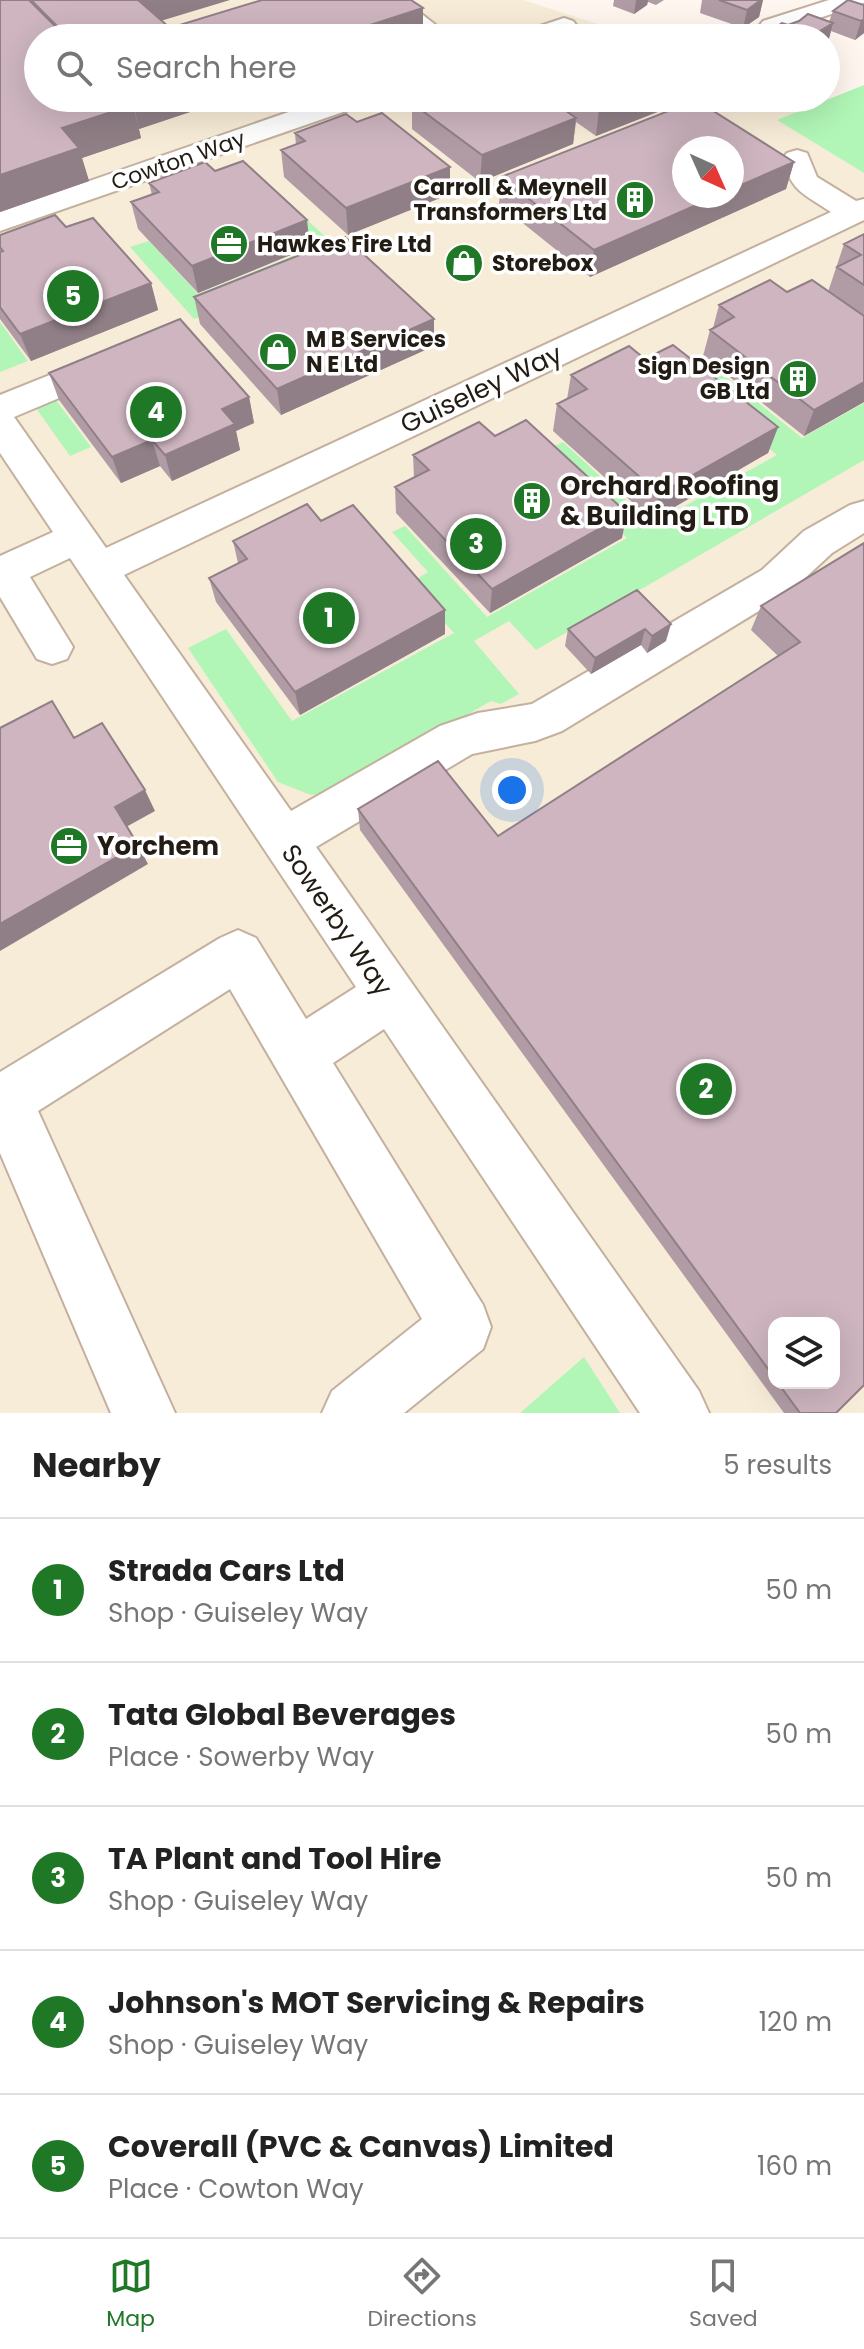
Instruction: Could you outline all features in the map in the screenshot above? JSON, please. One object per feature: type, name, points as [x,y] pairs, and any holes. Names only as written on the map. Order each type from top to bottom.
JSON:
[{"type":"street","points":[[388,0],[420,24]]},
{"type":"street","points":[[771,16],[802,17],[854,0]]},
{"type":"street","name":"Cowton Way","points":[[0,222],[316,112]]},
{"type":"street","points":[[797,159],[804,181],[859,210]]},
{"type":"street","name":"Guiseley Way","points":[[2,572],[87,554],[859,210]]},
{"type":"street","points":[[0,409],[146,348]]},
{"type":"street","name":"Sowerby Way","points":[[0,425],[677,1413]]},
{"type":"street","points":[[283,841],[456,740],[488,730],[530,725],[546,718],[776,581],[818,542],[864,515]]},
{"type":"street","points":[[2,572],[52,647]]},
{"type":"street","points":[[143,1413],[5,1100],[238,955],[461,1327],[354,1413]]},
{"type":"street","points":[[298,1055],[389,996]]},
{"type":"shaded area","points":[[0,0],[523,0],[598,24],[24,24],[24,112],[797,112],[778,120],[864,173],[864,1413],[0,1413]]},
{"type":"green space","points":[[864,85],[864,173],[777,120],[797,112],[840,112],[840,95]]},
{"type":"green space","points":[[276,210],[294,217],[301,214],[347,257],[194,319],[130,247],[149,241],[198,294],[315,247]]},
{"type":"green space","points":[[0,322],[28,361],[0,372]]},
{"type":"green space","points":[[715,368],[802,438],[864,403],[864,460],[536,650],[509,621],[474,641],[519,694],[501,704],[491,701],[334,792],[311,795],[278,782],[188,648],[226,629],[292,721],[454,633],[410,583],[428,572],[392,532],[405,526],[487,617],[627,538],[540,453],[563,442],[652,524],[777,455],[689,382]]},
{"type":"green space","points":[[53,396],[91,447],[70,456],[33,404]]},
{"type":"green space","points":[[584,1357],[620,1413],[520,1413]]},
{"type":"building","points":[[0,0],[29,0],[53,24],[24,24],[24,112],[111,112],[62,128],[79,148],[0,175]]},
{"type":"building","points":[[31,0],[138,0],[165,24],[55,24]]},
{"type":"building","points":[[262,0],[411,0],[423,8],[373,24],[183,24]]},
{"type":"building","points":[[719,0],[761,0],[747,10]]},
{"type":"building","points":[[848,0],[864,5],[864,19],[861,21],[833,11]]},
{"type":"building","points":[[808,14],[833,23],[791,24]]},
{"type":"building","points":[[424,112],[568,112],[576,118],[482,155]]},
{"type":"building","points":[[666,112],[715,112],[794,162],[744,184],[744,136],[672,136],[672,208],[690,208],[594,250],[501,177]]},
{"type":"building","points":[[382,113],[450,167],[346,208],[281,150],[305,141],[295,133],[346,114],[357,122]]},
{"type":"building","points":[[243,161],[307,220],[192,266],[131,202],[159,192],[149,183],[205,162],[215,171]]},
{"type":"building","points":[[55,215],[66,227],[93,218],[151,283],[20,334],[0,307],[0,252],[3,251],[0,235]]},
{"type":"building","points":[[864,234],[864,285],[837,267],[861,255],[844,244]]},
{"type":"building","points":[[345,237],[434,319],[277,389],[194,297]]},
{"type":"building","name":"Sign Design GB Ltd","points":[[770,280],[787,292],[812,280],[864,316],[864,382],[814,410],[710,330],[734,317],[719,305]]},
{"type":"building","points":[[180,319],[249,397],[222,409],[235,424],[165,455],[152,440],[112,457],[49,373]]},
{"type":"building","points":[[673,345],[778,427],[659,494],[557,404],[587,389],[571,375],[629,346],[645,359]]},
{"type":"building","points":[[526,420],[627,513],[492,589],[395,487],[429,470],[413,455],[479,422],[495,436]]},
{"type":"building","points":[[307,504],[321,521],[353,505],[445,610],[295,692],[209,578],[247,559],[233,541]]},
{"type":"building","points":[[864,543],[864,1385],[836,1413],[800,1413],[782,1389],[840,1389],[840,1317],[768,1317],[768,1369],[358,809],[438,761],[498,836],[800,642],[761,606]]},
{"type":"building","points":[[637,590],[671,624],[652,636],[645,629],[595,658],[568,629]]},
{"type":"building","name":"Yorchem","points":[[52,701],[74,738],[102,723],[145,790],[115,807],[138,845],[0,924],[0,728]]},
{"type":"place","name":"Carroll & Meynell Transformers Ltd","points":[[635,200]]},
{"type":"place","name":"Hawkes Fire Ltd","points":[[229,244]]},
{"type":"place","name":"Storebox","points":[[464,263]]},
{"type":"place","name":"Coverall (PVC & Canvas) Limited","points":[[73,296]]},
{"type":"place","name":"M B Services N E Ltd","points":[[278,352]]},
{"type":"place","name":"Sign Design GB Ltd","points":[[798,379]]},
{"type":"place","name":"Johnson's MOT Servicing & Repairs","points":[[156,412]]},
{"type":"place","name":"Orchard Roofing & Building LTD","points":[[532,501]]},
{"type":"place","name":"TA Plant and Tool Hire","points":[[476,544]]},
{"type":"place","name":"Strada Cars Ltd","points":[[329,618]]},
{"type":"place","name":"Yorchem","points":[[69,846]]},
{"type":"place","name":"Tata Global Beverages","points":[[706,1089]]}]
